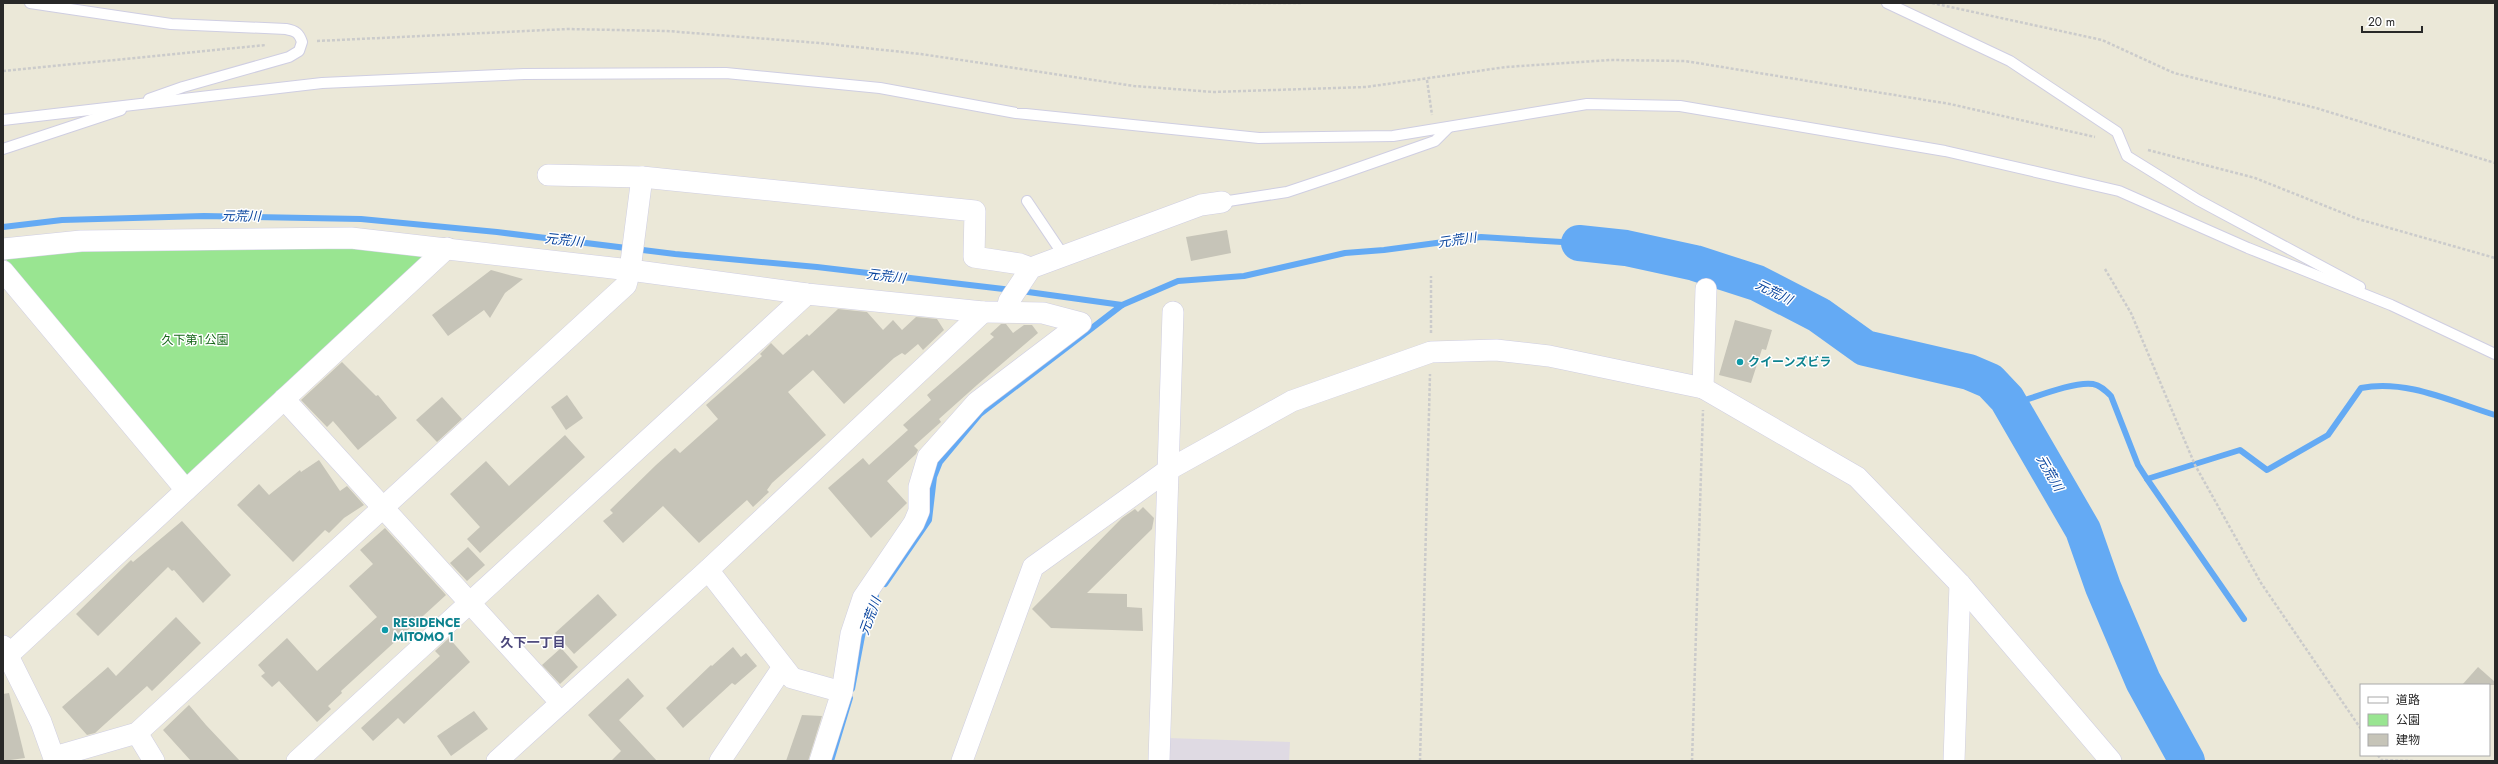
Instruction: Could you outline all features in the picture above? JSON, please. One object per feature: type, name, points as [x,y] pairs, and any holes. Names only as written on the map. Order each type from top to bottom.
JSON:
[{"type":"street","points":[[548,175],[642,177],[975,211],[974,257],[1020,264],[1028,271]]},
{"type":"street","points":[[447,248],[186,490],[5,653],[42,722],[55,759],[137,733],[626,285],[631,265],[642,177]]},
{"type":"street","points":[[1008,307],[1028,271],[1201,205],[1222,202]]},
{"type":"street","points":[[3,249],[81,242],[336,238],[631,265],[807,294],[982,312],[1008,307],[1043,312],[1080,323],[977,402],[928,457],[919,487],[918,511],[914,523],[863,598],[851,634],[842,692],[820,761]]},
{"type":"street","points":[[3,271],[186,490]]},
{"type":"street","points":[[1703,388],[1706,289]]},
{"type":"street","points":[[297,761],[807,294]]},
{"type":"street","points":[[497,761],[708,570],[982,312]]},
{"type":"street","points":[[1159,761],[1173,312]]},
{"type":"street","points":[[962,761],[1033,567],[1168,470],[1292,402],[1431,352],[1496,350],[1548,356],[1703,388],[1857,477],[1960,584],[2111,761]]},
{"type":"street","points":[[284,399],[562,703]]},
{"type":"street","points":[[708,570],[792,678],[842,692]]},
{"type":"street","points":[[1954,761],[1960,584]]},
{"type":"street","points":[[720,761],[783,666]]},
{"type":"street","points":[[137,733],[154,761]]},
{"type":"lane","points":[[3,149],[100,119],[183,87],[290,57],[298,52],[302,42],[296,31],[286,29],[171,24],[30,3]]},
{"type":"lane","points":[[1887,3],[2010,61],[2117,132],[2127,156],[2198,200],[2391,305],[2495,354]]},
{"type":"lane","points":[[3,120],[322,83],[524,74],[726,72],[880,88],[1016,113],[1259,138],[1393,136],[1587,104],[1680,106],[1945,151],[2119,191],[2248,248],[2391,305]]},
{"type":"lane","points":[[1222,202],[1287,192],[1435,140],[1449,127]]},
{"type":"lane","points":[[1027,201],[1064,256]]},
{"type":"path","points":[[1213,3],[1301,3]]},
{"type":"path","points":[[1932,3],[2102,40],[2174,74],[2316,108],[2495,163]]},
{"type":"path","points":[[302,42],[568,29],[667,32],[819,43],[921,54],[1134,86],[1213,92],[1366,87],[1427,80],[1514,67],[1610,60],[1685,61],[1950,104],[2121,143],[2255,178],[2358,219],[2495,258]]},
{"type":"path","points":[[3,71],[271,44]]},
{"type":"path","points":[[1427,80],[1433,129]]},
{"type":"path","points":[[2105,269],[2131,312],[2195,465],[2261,583],[2360,727]]},
{"type":"path","points":[[1420,761],[1431,352],[1431,276]]},
{"type":"path","points":[[1692,761],[1703,388]]},
{"type":"path","points":[[2379,756],[2381,760],[2415,761]]},
{"type":"shaded area","points":[[1168,738],[1290,742],[1289,761],[1167,761]]},
{"type":"green space","name":"久下第１公園","points":[[340,244],[428,253],[186,476],[3,256],[82,247]]},
{"type":"building","points":[[1227,230],[1231,253],[1191,261],[1186,237]]},
{"type":"building","points":[[491,270],[523,279],[505,293],[490,318],[484,310],[448,336],[432,315]]},
{"type":"building","points":[[838,309],[867,312],[883,330],[893,320],[902,330],[916,317],[937,319],[944,330],[923,350],[918,344],[905,355],[902,353],[894,358],[844,404],[813,370],[788,392],[826,435],[772,483],[767,490],[769,492],[753,507],[747,500],[699,543],[663,506],[623,543],[603,521],[613,513],[610,510],[675,448],[680,453],[718,419],[706,405],[762,356],[760,354],[771,343],[783,355],[807,334],[809,336]]},
{"type":"building","name":"クイーンズビラ","points":[[1735,320],[1772,330],[1766,350],[1762,349],[1751,383],[1719,375]]},
{"type":"building","points":[[1001,324],[1006,324],[1013,333],[1024,325],[1032,325],[1038,333],[939,419],[941,422],[914,446],[918,450],[916,454],[887,481],[907,503],[871,538],[828,488],[863,458],[869,465],[908,430],[903,425],[931,400],[927,395],[994,337],[990,334]]},
{"type":"building","points":[[342,362],[376,396],[378,395],[397,418],[358,450],[333,421],[327,427],[301,400]]},
{"type":"building","points":[[567,395],[583,418],[566,430],[551,407]]},
{"type":"building","points":[[442,397],[462,419],[437,442],[416,420]]},
{"type":"building","points":[[565,435],[585,457],[480,553],[467,539],[480,527],[450,494],[486,461],[509,486]]},
{"type":"building","points":[[319,460],[340,491],[347,486],[364,505],[344,518],[329,533],[325,530],[293,562],[237,505],[259,484],[269,495],[300,470],[301,472]]},
{"type":"building","points":[[1143,507],[1154,518],[1152,529],[1087,593],[1127,594],[1127,607],[1142,608],[1143,631],[1051,628],[1032,609],[1122,518],[1135,509],[1138,512]]},
{"type":"building","points":[[182,521],[231,575],[203,603],[174,570],[172,571],[168,567],[98,636],[76,614],[131,560],[133,562]]},
{"type":"building","points":[[385,528],[446,595],[341,691],[342,693],[328,706],[331,709],[317,722],[279,681],[272,687],[261,676],[265,673],[258,665],[287,638],[317,671],[377,617],[349,586],[373,564],[360,550]]},
{"type":"building","points":[[468,547],[485,565],[467,581],[450,563]]},
{"type":"building","points":[[598,594],[617,615],[574,654],[555,633]]},
{"type":"building","points":[[176,617],[201,643],[152,691],[147,686],[95,733],[87,735],[62,707],[108,667],[116,676]]},
{"type":"building","points":[[449,638],[470,662],[404,724],[398,718],[373,741],[361,728],[440,656],[435,651]]},
{"type":"building","points":[[733,647],[741,657],[746,653],[757,666],[735,685],[732,683],[683,728],[666,708],[711,665],[712,666]]},
{"type":"building","points":[[561,648],[578,667],[560,684],[542,665]]},
{"type":"building","points":[[2478,667],[2495,682],[2495,685],[2463,684]]},
{"type":"building","points":[[628,678],[644,696],[619,720],[657,761],[611,761],[621,751],[588,715]]},
{"type":"building","points":[[9,693],[25,758],[3,761],[3,694]]},
{"type":"building","points":[[189,705],[240,761],[191,761],[163,730]]},
{"type":"building","points":[[474,711],[488,729],[451,756],[437,736]]},
{"type":"building","points":[[802,715],[822,716],[808,761],[786,761]]},
{"type":"waterway","name":"元荒川","points":[[3,227],[62,220],[204,216],[361,219],[497,232],[675,254],[817,267],[1012,290]]},
{"type":"waterway","name":"元荒川","points":[[885,584],[929,520],[934,477],[940,462],[980,414],[1122,305],[1178,281],[1244,276],[1345,253],[1384,250],[1481,237],[1579,243]]},
{"type":"waterway","name":"元荒川","points":[[1579,243],[1626,248],[1695,263],[1757,283],[1819,315],[1865,348],[1969,372],[1990,381],[2007,399],[2083,530],[2103,587],[2143,681],[2187,761]]},
{"type":"waterway","name":"元荒川","points":[[1021,291],[1122,305]]},
{"type":"waterway","points":[[2010,405],[2075,385],[2093,384],[2098,386],[2111,396],[2138,465],[2147,479],[2240,450],[2267,470],[2328,435],[2361,388],[2378,386],[2412,389],[2446,398],[2495,415]]},
{"type":"waterway","points":[[2147,479],[2244,619]]},
{"type":"waterway","name":"元荒川","points":[[852,689],[864,626],[876,596]]},
{"type":"waterway","name":"元荒川","points":[[831,761],[850,698]]},
{"type":"place","name":"クイーンズビラ","points":[[1740,362]]},
{"type":"place","name":"RESIDENCE MITOMO 1","points":[[385,630]]},
{"type":"district","name":"久下一丁目","points":[[533,642]]}]
